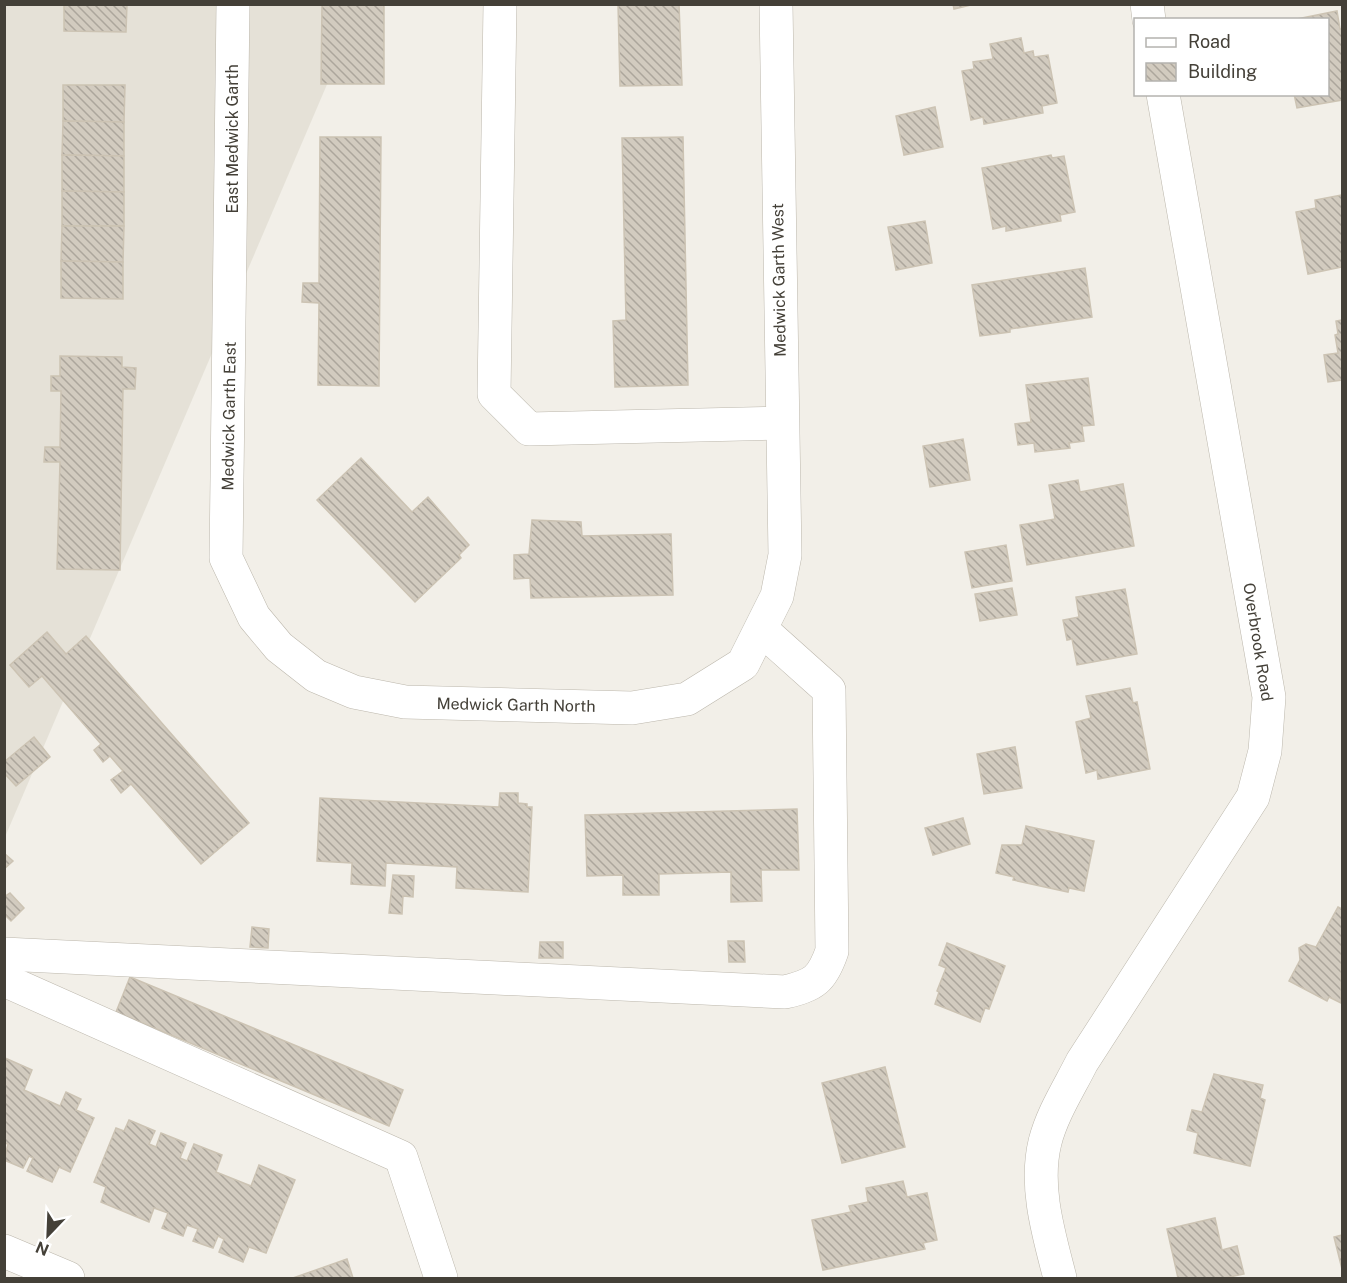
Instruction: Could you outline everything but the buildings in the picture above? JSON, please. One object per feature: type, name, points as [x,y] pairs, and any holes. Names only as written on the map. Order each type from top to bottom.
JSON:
[{"type":"street","name":"East Medwick Garth","points":[[232,274],[233,4]]},
{"type":"street","points":[[500,4],[494,394],[529,429],[781,423]]},
{"type":"street","name":"Medwick Garth West","points":[[776,4],[781,423],[785,555]]},
{"type":"street","name":"Overbrook Road","points":[[1060,1278],[1048,1234],[1041,1182],[1045,1142],[1060,1105],[1082,1062],[1253,797],[1265,751],[1269,697],[1163,96]]},
{"type":"street","name":"Medwick Garth East","points":[[226,558],[232,274]]},
{"type":"street","name":"Medwick Garth North","points":[[226,558],[254,617],[279,647],[316,676],[354,692],[405,702],[632,708],[687,699],[743,664],[777,596],[785,555]]},
{"type":"street","points":[[4,954],[785,992],[808,986],[825,972],[832,951],[829,690],[762,630]]},
{"type":"street","points":[[4,980],[401,1157],[441,1278]]},
{"type":"street","points":[[4,1251],[64,1278]]},
{"type":"shaded area","points":[[5,5],[361,5],[5,837]]}]
